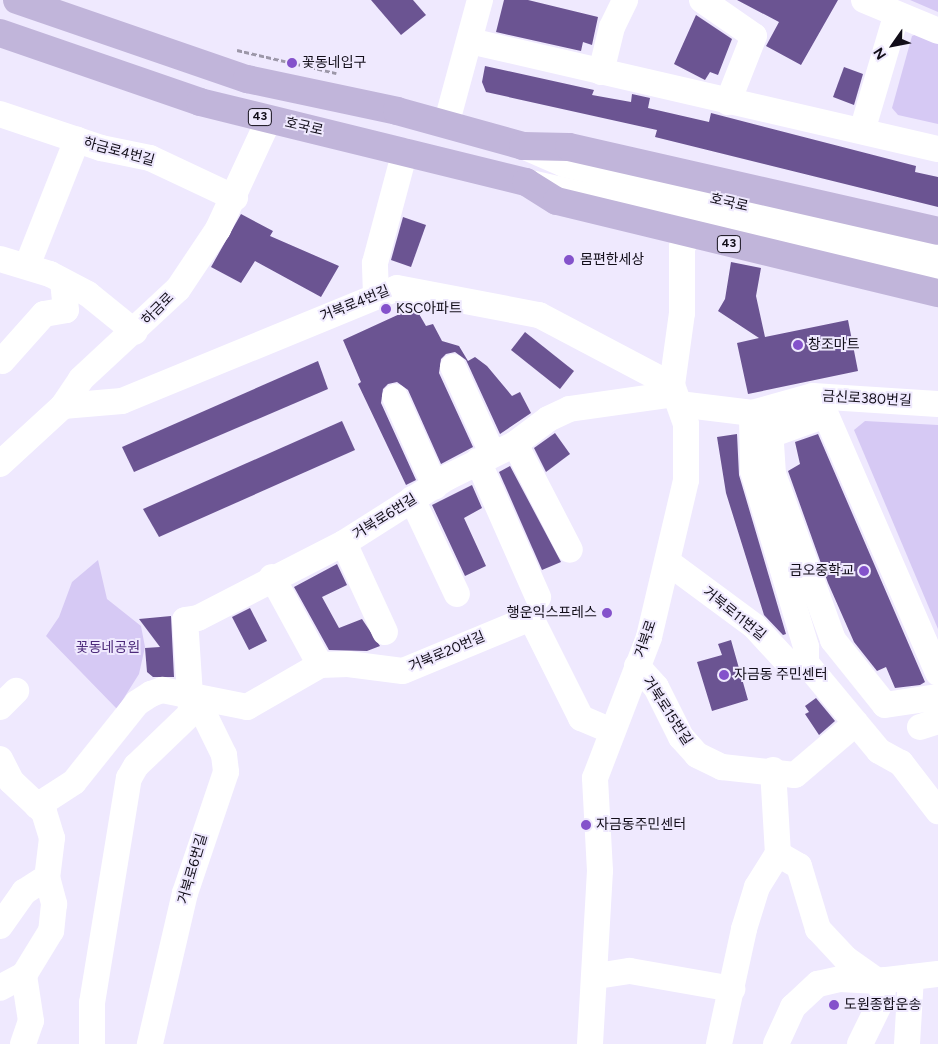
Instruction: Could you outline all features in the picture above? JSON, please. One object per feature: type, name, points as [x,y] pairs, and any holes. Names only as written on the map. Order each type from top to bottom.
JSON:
[{"type":"main road","name":"호국로","points":[[17,0],[247,79],[446,125],[523,146],[569,147],[938,231]]},
{"type":"main road","name":"호국로","points":[[0,32],[145,86],[526,182],[557,201],[938,293]]},
{"type":"street","points":[[446,125],[480,0]]},
{"type":"street","points":[[601,72],[612,27],[625,0]]},
{"type":"street","points":[[702,0],[754,36],[728,102]]},
{"type":"street","points":[[864,0],[896,16],[938,31]]},
{"type":"street","points":[[862,131],[896,16]]},
{"type":"street","points":[[470,41],[938,149]]},
{"type":"street","name":"하금로4번길","points":[[0,114],[77,140],[150,158],[235,198]]},
{"type":"street","name":"하금로","points":[[0,464],[63,406],[80,380],[135,332],[178,289],[235,198],[270,119]]},
{"type":"street","points":[[27,266],[77,140]]},
{"type":"street","name":"호국로","points":[[523,146],[564,164],[938,253]]},
{"type":"street","points":[[376,295],[376,263],[405,151]]},
{"type":"street","name":"호국로","points":[[526,182],[938,275]]},
{"type":"street","name":"거북로","points":[[590,1044],[597,976],[600,871],[594,778],[637,666],[669,563],[686,480],[686,424],[675,394],[682,313],[682,247],[690,234]]},
{"type":"street","points":[[0,259],[27,266],[88,294],[135,332]]},
{"type":"street","points":[[2,361],[44,314],[66,310],[63,281]]},
{"type":"street","name":"거북로4번길","points":[[63,406],[122,402],[376,295],[397,288],[421,290],[539,315],[675,394]]},
{"type":"street","points":[[452,367],[495,453],[538,597]]},
{"type":"street","name":"금신로380번길","points":[[675,394],[764,425],[813,396],[938,404]]},
{"type":"street","name":"거북로6번길","points":[[150,1044],[185,893],[226,772],[224,755],[209,721],[202,710],[190,704],[185,620],[198,618],[272,577],[344,543],[412,499],[495,453],[542,422],[570,409],[675,394]]},
{"type":"street","points":[[396,397],[435,486]]},
{"type":"street","points":[[764,425],[826,414],[938,673]]},
{"type":"street","points":[[764,425],[754,471],[806,647],[806,662],[879,751],[901,763],[938,811]]},
{"type":"street","points":[[764,425],[773,474],[832,640],[886,706],[938,697]]},
{"type":"street","points":[[495,453],[570,550]]},
{"type":"street","points":[[412,499],[457,594]]},
{"type":"street","points":[[344,543],[385,632]]},
{"type":"street","name":"거북로11번길","points":[[669,563],[754,626],[791,666],[806,662]]},
{"type":"street","points":[[272,577],[320,665]]},
{"type":"street","name":"거북로20번길","points":[[37,806],[74,782],[137,703],[162,690],[190,704],[246,707],[320,665],[348,664],[403,671],[530,618],[581,718],[611,732]]},
{"type":"street","name":"거북로15번길","points":[[637,666],[697,755],[722,767],[773,770],[795,774],[856,723]]},
{"type":"street","points":[[92,1044],[92,1003],[129,778],[136,766],[190,704]]},
{"type":"street","points":[[0,761],[11,781],[44,812],[52,838],[46,877],[54,904],[51,931],[24,975],[0,988]]},
{"type":"street","points":[[719,1044],[757,887],[778,854],[773,770]]},
{"type":"street","points":[[778,854],[799,866],[818,928],[846,959],[881,980]]},
{"type":"street","points":[[0,926],[24,892],[46,877]]},
{"type":"street","points":[[597,976],[630,971],[732,989]]},
{"type":"street","points":[[776,1044],[793,1007],[818,984],[840,978],[881,980],[938,974]]},
{"type":"street","points":[[24,975],[31,1021],[26,1043]]},
{"type":"street","points":[[907,1044],[911,977]]},
{"type":"street","points":[[860,1044],[882,999],[881,980]]},
{"type":"path","points":[[226,48],[340,74]]},
{"type":"green space","points":[[910,0],[938,0],[938,12]]},
{"type":"green space","points":[[922,32],[938,38],[938,124],[898,115],[892,108],[912,36]]},
{"type":"green space","points":[[865,421],[938,425],[938,629],[854,430]]},
{"type":"green space","name":"꽃동네공원","points":[[98,560],[107,599],[141,626],[145,647],[139,674],[117,709],[46,636],[59,617],[72,582]]},
{"type":"building","points":[[371,0],[413,0],[426,15],[401,35]]},
{"type":"building","points":[[504,0],[528,0],[598,17],[592,45],[583,42],[581,51],[496,32]]},
{"type":"building","points":[[737,0],[838,0],[801,65],[766,46],[779,22]]},
{"type":"building","points":[[696,15],[732,39],[718,75],[710,72],[705,80],[674,64]]},
{"type":"building","points":[[485,66],[594,90],[592,95],[631,102],[632,94],[650,98],[648,108],[709,122],[711,113],[916,166],[915,172],[938,177],[938,207],[655,137],[657,130],[486,92],[482,82]]},
{"type":"building","points":[[844,67],[863,74],[854,105],[833,97]]},
{"type":"building","points":[[241,214],[273,231],[270,236],[339,266],[321,297],[255,261],[241,283],[211,267]]},
{"type":"building","points":[[403,217],[426,225],[411,267],[391,260]]},
{"type":"building","points":[[731,262],[761,268],[756,296],[765,337],[848,320],[858,371],[748,394],[737,343],[759,338],[718,311],[725,299]]},
{"type":"building","points":[[415,307],[426,326],[433,324],[442,341],[459,346],[468,361],[475,357],[487,366],[512,396],[520,392],[531,413],[500,434],[466,360],[455,352],[446,354],[441,359],[439,373],[473,447],[441,464],[408,390],[397,382],[388,384],[383,389],[381,403],[416,480],[406,485],[358,384],[361,382],[343,340]]},
{"type":"building","points":[[525,332],[574,371],[560,389],[511,350]]},
{"type":"building","points":[[318,361],[328,389],[134,472],[122,447]]},
{"type":"building","points":[[342,421],[355,450],[159,537],[143,509]]},
{"type":"building","points":[[555,433],[570,454],[546,472],[534,448]]},
{"type":"building","points":[[737,434],[739,475],[786,634],[783,635],[764,615],[726,493],[717,437]]},
{"type":"building","points":[[818,434],[925,682],[920,685],[895,688],[886,667],[877,671],[854,642],[828,583],[788,471],[800,464],[795,442]]},
{"type":"building","points":[[510,466],[561,562],[542,570],[499,472]]},
{"type":"building","points":[[472,485],[482,508],[464,518],[486,566],[465,576],[432,505]]},
{"type":"building","points":[[337,564],[347,585],[322,597],[339,628],[362,619],[380,646],[367,651],[329,650],[294,587]]},
{"type":"building","points":[[250,608],[267,641],[249,650],[232,617]]},
{"type":"building","points":[[171,616],[174,677],[153,677],[147,672],[145,648],[160,647],[139,619]]},
{"type":"building","points":[[731,640],[748,700],[712,711],[697,662],[722,655],[718,644]]},
{"type":"building","points":[[816,698],[835,721],[819,735],[805,714],[809,712],[805,706]]},
{"type":"place","name":"꽃동네입구","points":[[292,63]]},
{"type":"place","name":"몸편한세상","points":[[569,260]]},
{"type":"place","name":"KSC아파트","points":[[386,309]]},
{"type":"place","name":"창조마트","points":[[798,345]]},
{"type":"place","name":"금오중학교","points":[[864,571]]},
{"type":"place","name":"행운익스프레스","points":[[607,613]]},
{"type":"place","name":"자금동 주민센터","points":[[724,675]]},
{"type":"place","name":"자금동주민센터","points":[[586,825]]},
{"type":"place","name":"도원종합운송","points":[[834,1005]]}]
